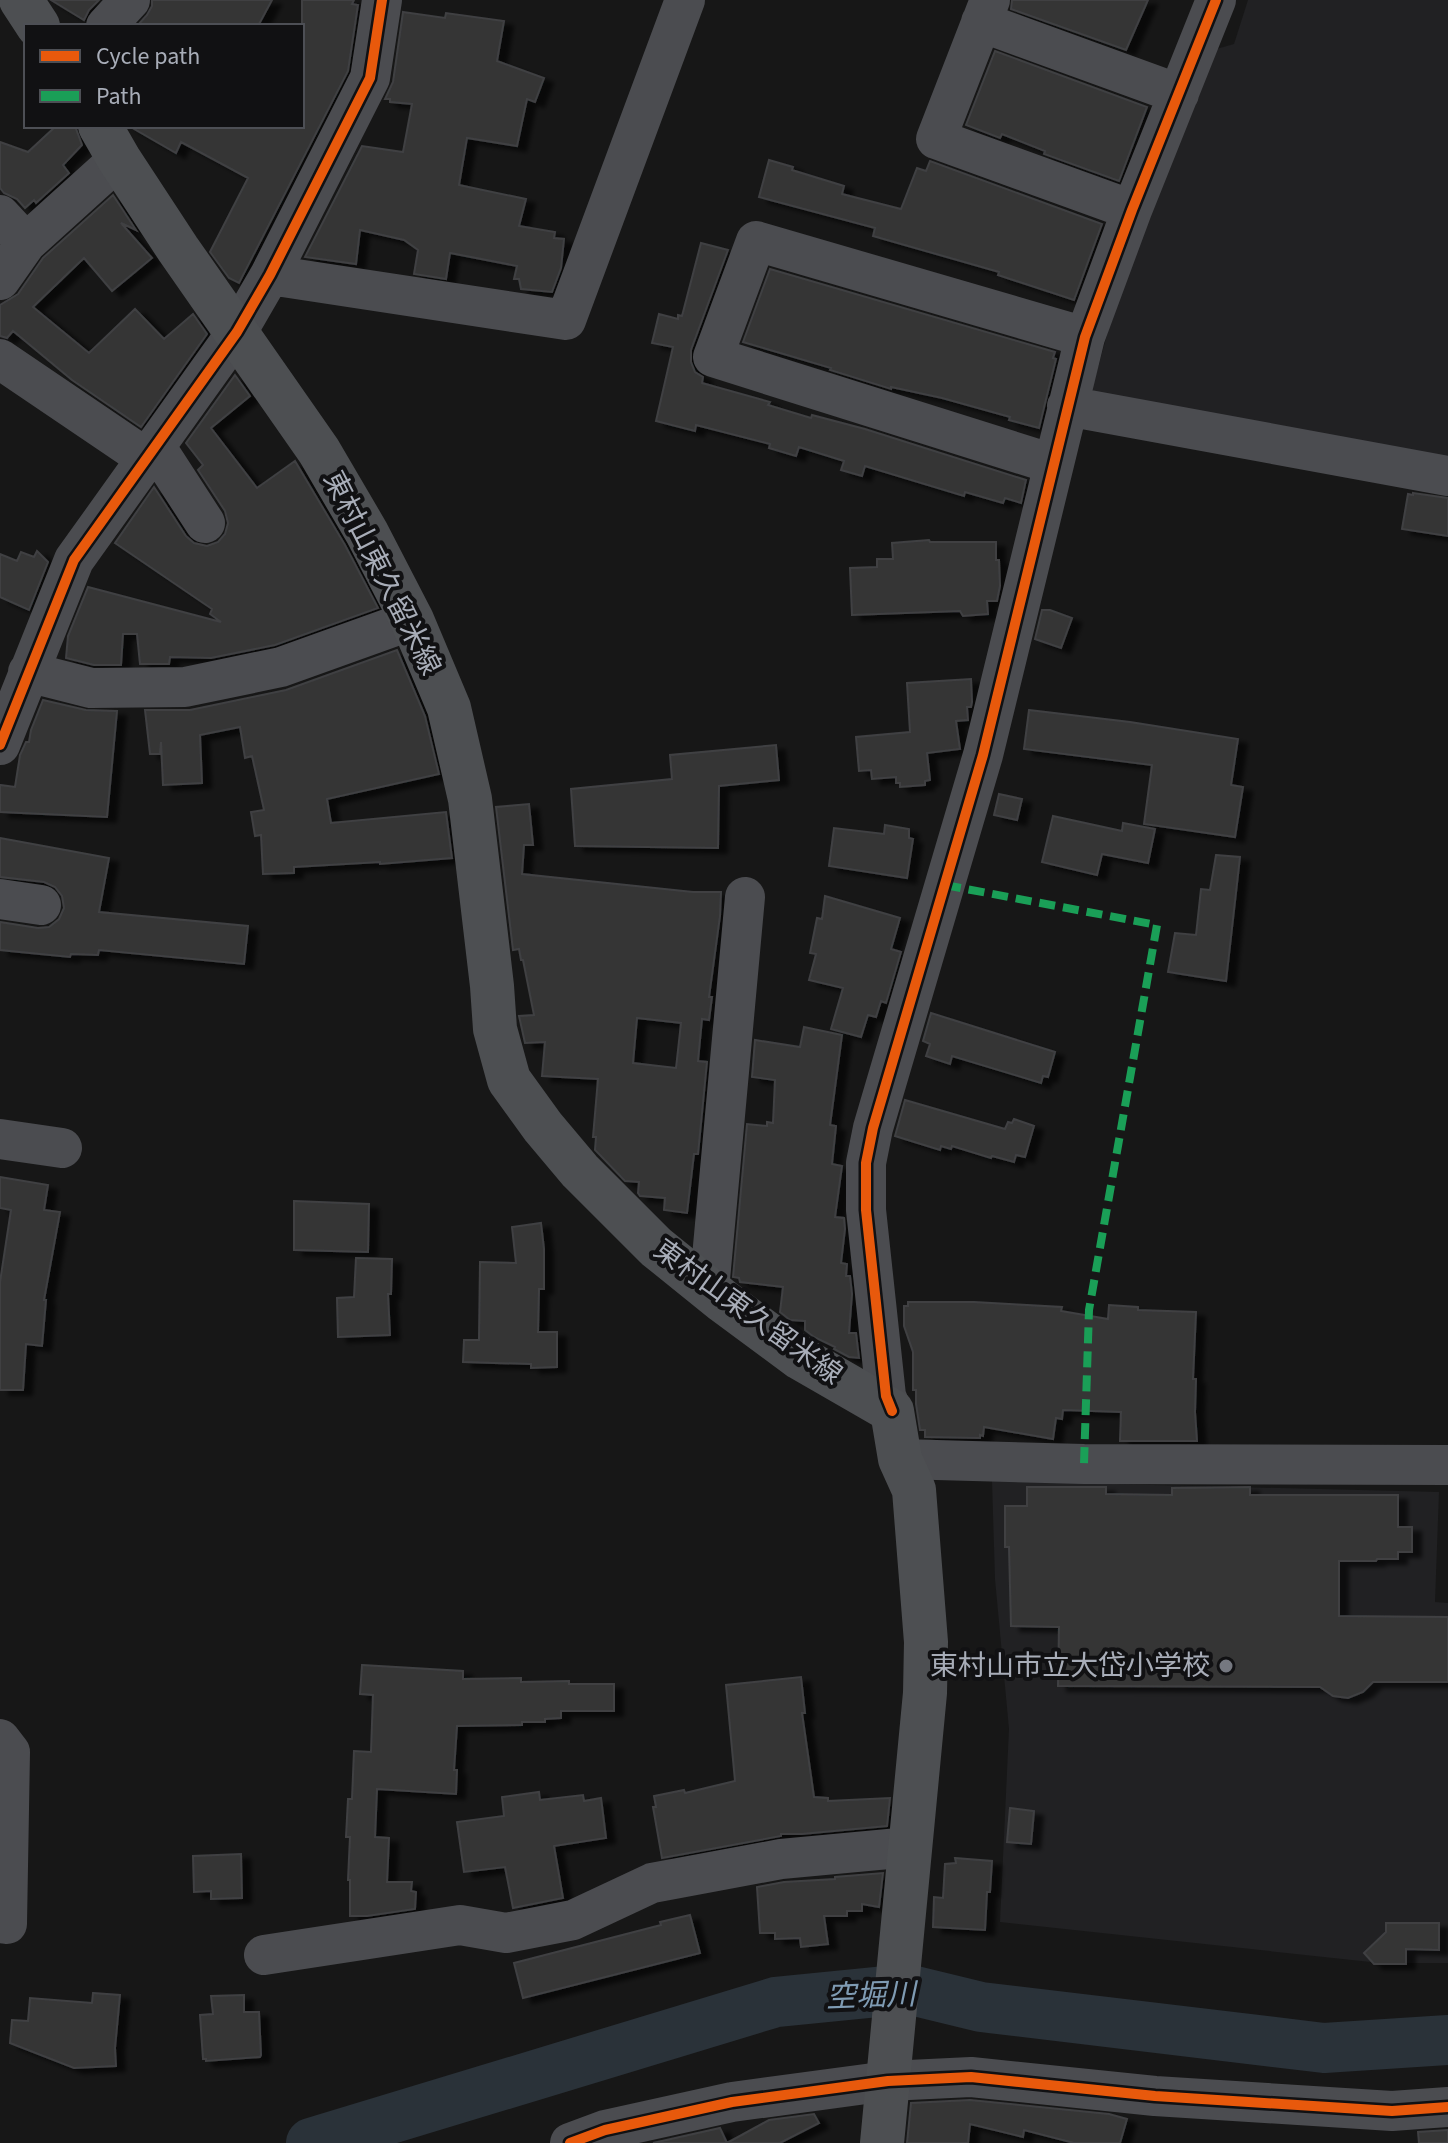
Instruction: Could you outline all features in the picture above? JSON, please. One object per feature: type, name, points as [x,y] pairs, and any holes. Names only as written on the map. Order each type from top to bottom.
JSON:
[{"type":"main road","points":[[21,0],[37,24]]},
{"type":"main road","name":"東村山東久留米線","points":[[109,143],[178,249],[319,451],[367,533],[412,620],[449,708],[470,799],[495,1029],[509,1080],[580,1171],[656,1247],[800,1358],[892,1411]]},
{"type":"main road","points":[[882,2143],[925,1693],[926,1642],[914,1490],[900,1459],[892,1411]]},
{"type":"street","points":[[108,24],[130,0]]},
{"type":"street","points":[[0,745],[74,560],[237,332],[270,275],[370,78],[382,0]]},
{"type":"street","points":[[270,275],[566,320],[685,0]]},
{"type":"street","points":[[892,1411],[886,1396],[866,1210],[866,1163],[873,1128],[983,755],[1085,337],[1216,0]]},
{"type":"street","points":[[1132,210],[936,139],[986,11],[1179,94]]},
{"type":"street","points":[[0,280],[13,229],[109,143]]},
{"type":"street","points":[[1053,464],[713,357],[756,241],[1085,337]]},
{"type":"street","points":[[0,359],[150,452],[205,523]]},
{"type":"street","points":[[1067,406],[1448,476]]},
{"type":"street","points":[[28,672],[91,688],[185,687],[281,667],[412,620]]},
{"type":"street","points":[[709,1290],[745,897]]},
{"type":"street","points":[[0,899],[41,905]]},
{"type":"street","points":[[0,1139],[62,1148]]},
{"type":"street","points":[[900,1459],[1084,1464],[1448,1465]]},
{"type":"street","points":[[0,1739],[10,1752],[4,1923]]},
{"type":"street","points":[[264,1955],[460,1925],[506,1933],[573,1920],[652,1883],[781,1859],[910,1847]]},
{"type":"street","points":[[570,2143],[605,2130],[732,2102],[888,2079],[971,2077],[1155,2096],[1392,2111],[1448,2107]]},
{"type":"shaded area","points":[[1248,0],[1448,0],[1448,468],[1089,400],[1113,313],[1213,50],[1234,44]]},
{"type":"shaded area","name":"東村山市立大岱小学校","points":[[992,1481],[1439,1492],[1435,1602],[1448,1603],[1448,1963],[1380,1963],[1000,1922],[1009,1729],[995,1579]]},
{"type":"building","points":[[51,0],[99,0],[84,20]]},
{"type":"building","points":[[152,0],[272,0],[259,24],[139,24],[152,6]]},
{"type":"building","points":[[302,0],[354,0],[352,4],[358,5],[348,71],[239,283],[229,278],[210,252],[248,178],[181,142],[176,153],[132,128],[304,128]]},
{"type":"building","points":[[1012,0],[1148,0],[1126,50],[1011,9]]},
{"type":"building","points":[[403,12],[445,18],[446,13],[504,21],[497,61],[544,78],[535,102],[527,99],[517,146],[467,138],[459,185],[526,199],[519,226],[555,232],[554,238],[564,239],[561,268],[552,292],[521,289],[519,279],[514,279],[517,266],[450,253],[446,279],[414,274],[418,250],[404,240],[360,230],[356,264],[305,257],[362,146],[403,152],[412,104],[385,99],[393,82]]},
{"type":"building","points":[[995,51],[1147,107],[1119,181],[1044,154],[1045,151],[1002,134],[1000,138],[966,125]]},
{"type":"building","points":[[54,128],[76,128],[82,145],[63,165],[69,173],[36,203],[34,200],[25,208],[0,188],[0,142],[28,152]]},
{"type":"building","points":[[769,160],[844,186],[842,194],[901,209],[917,168],[926,171],[930,161],[1102,224],[1074,300],[998,275],[999,272],[873,236],[875,228],[759,197]]},
{"type":"building","points":[[113,195],[136,230],[121,223],[152,258],[112,291],[84,258],[33,307],[89,353],[135,309],[164,339],[193,314],[207,334],[141,427],[72,380],[13,331],[7,338],[0,336],[0,305],[18,294],[43,258]]},
{"type":"building","points":[[701,243],[728,250],[691,350],[691,362],[695,372],[703,377],[702,383],[770,402],[768,405],[811,418],[812,415],[865,429],[1026,480],[1021,503],[1005,498],[1003,503],[965,492],[964,496],[865,466],[862,476],[841,470],[844,461],[799,447],[796,456],[769,448],[770,444],[696,425],[695,431],[656,421],[673,347],[652,343],[659,314],[678,319],[678,315],[682,316]]},
{"type":"building","points":[[770,269],[1055,352],[1053,358],[1056,359],[1039,428],[942,398],[891,389],[743,342]]},
{"type":"building","points":[[235,375],[250,396],[211,428],[257,488],[295,461],[378,608],[275,645],[211,658],[170,657],[169,664],[140,664],[137,634],[123,634],[121,665],[94,665],[66,658],[68,636],[88,587],[221,622],[210,614],[212,609],[115,543],[154,487],[186,536],[194,543],[207,546],[218,542],[225,534],[228,523],[225,511],[198,470],[203,465],[186,443]]},
{"type":"building","points":[[1408,494],[1448,498],[1448,536],[1402,529]]},
{"type":"building","points":[[929,540],[996,542],[1000,586],[997,601],[987,601],[988,614],[963,616],[960,611],[852,615],[850,568],[877,567],[877,559],[893,559],[892,543]]},
{"type":"building","points":[[37,551],[48,562],[29,610],[0,597],[0,554],[17,561],[21,552],[34,557]]},
{"type":"building","points":[[1042,610],[1072,618],[1061,648],[1035,639]]},
{"type":"building","points":[[397,650],[425,716],[439,774],[327,799],[331,823],[446,812],[452,858],[294,867],[294,873],[263,874],[261,835],[255,836],[251,812],[264,810],[252,756],[245,758],[240,727],[200,735],[202,783],[163,785],[161,742],[160,754],[150,754],[145,710],[190,710],[286,690]]},
{"type":"building","points":[[971,679],[972,702],[971,707],[967,707],[968,720],[956,721],[960,749],[927,753],[930,780],[925,781],[925,785],[900,787],[896,777],[872,779],[871,770],[859,771],[856,737],[910,732],[907,683]]},
{"type":"building","points":[[43,700],[86,710],[117,711],[107,817],[0,812],[0,785],[15,787],[20,755],[26,742],[29,742]]},
{"type":"building","points":[[1029,710],[1238,739],[1231,785],[1243,787],[1235,837],[1144,824],[1152,765],[1024,749]]},
{"type":"building","points":[[776,745],[779,780],[719,786],[718,848],[575,846],[571,789],[672,779],[670,755]]},
{"type":"building","points":[[999,794],[1022,799],[1017,820],[994,815]]},
{"type":"building","points":[[529,804],[533,845],[524,845],[522,874],[693,892],[721,892],[709,1020],[702,1019],[698,1061],[707,1062],[698,1154],[694,1154],[687,1213],[664,1210],[665,1198],[640,1196],[639,1182],[625,1181],[595,1150],[596,1137],[593,1137],[598,1079],[542,1076],[545,1042],[525,1043],[519,1016],[534,1015],[523,960],[519,949],[513,950],[496,807]],"holes":[[[637,1018],[681,1023],[676,1068],[633,1063]]]},
{"type":"building","points":[[1053,816],[1122,831],[1123,823],[1155,829],[1148,863],[1102,854],[1097,875],[1042,862]]},
{"type":"building","points":[[885,825],[909,829],[909,838],[913,839],[907,878],[829,866],[834,828],[884,834]]},
{"type":"building","points":[[0,838],[109,858],[99,912],[248,926],[244,964],[99,950],[98,955],[71,954],[70,957],[0,950],[0,922],[49,927],[59,919],[64,908],[62,896],[55,887],[44,882],[0,877]]},
{"type":"building","points":[[1216,855],[1240,857],[1226,981],[1168,972],[1175,933],[1196,935],[1201,889],[1210,890]]},
{"type":"building","points":[[825,896],[900,918],[891,949],[901,952],[886,1003],[881,1001],[876,1017],[868,1015],[861,1037],[831,1029],[843,988],[809,980],[816,954],[810,953],[817,918],[822,919]]},
{"type":"building","points":[[931,1013],[1055,1052],[1048,1077],[1043,1076],[1041,1083],[952,1056],[950,1064],[926,1056],[930,1044],[923,1041]]},
{"type":"building","points":[[804,1027],[842,1035],[830,1125],[836,1126],[832,1164],[842,1166],[835,1217],[844,1218],[841,1263],[847,1264],[846,1276],[850,1276],[849,1333],[856,1333],[859,1358],[849,1357],[814,1337],[805,1330],[805,1321],[790,1320],[780,1312],[783,1287],[740,1282],[739,1278],[733,1277],[747,1124],[767,1126],[767,1122],[773,1123],[775,1080],[752,1077],[755,1040],[800,1047]]},
{"type":"building","points":[[905,1100],[1005,1129],[1008,1122],[1012,1123],[1014,1119],[1034,1126],[1025,1157],[1016,1155],[1014,1162],[952,1146],[951,1149],[941,1146],[940,1150],[895,1136]]},
{"type":"building","points":[[0,1177],[48,1185],[44,1210],[60,1212],[44,1300],[42,1346],[26,1344],[23,1390],[0,1390],[0,1282],[11,1210],[0,1208]]},
{"type":"building","points":[[294,1201],[369,1204],[368,1252],[294,1250]]},
{"type":"building","points":[[541,1223],[544,1289],[539,1289],[538,1332],[557,1332],[557,1367],[463,1362],[464,1340],[479,1340],[480,1262],[516,1263],[512,1227]]},
{"type":"building","points":[[356,1258],[392,1259],[391,1294],[388,1294],[390,1335],[338,1337],[337,1298],[354,1297]]},
{"type":"building","points":[[908,1302],[1062,1307],[1061,1311],[1108,1319],[1109,1305],[1138,1307],[1138,1310],[1196,1312],[1193,1379],[1196,1379],[1197,1441],[1120,1441],[1121,1412],[1063,1410],[1062,1419],[1056,1418],[1053,1439],[984,1427],[980,1438],[925,1437],[925,1430],[920,1430],[916,1390],[913,1390],[913,1352],[904,1326],[904,1306],[908,1306]]},
{"type":"building","points":[[1027,1487],[1106,1487],[1106,1494],[1172,1495],[1172,1488],[1250,1487],[1250,1495],[1398,1495],[1398,1527],[1412,1527],[1412,1552],[1398,1552],[1398,1559],[1339,1561],[1339,1616],[1448,1617],[1448,1682],[1373,1682],[1363,1692],[1348,1698],[1333,1696],[1320,1687],[1058,1686],[1059,1627],[1011,1626],[1005,1506],[1027,1506]]},
{"type":"building","points":[[362,1665],[463,1671],[463,1679],[521,1678],[521,1682],[614,1684],[614,1711],[561,1711],[561,1718],[522,1722],[522,1725],[457,1726],[456,1794],[377,1789],[375,1837],[389,1838],[387,1882],[412,1882],[411,1891],[416,1892],[415,1909],[350,1916],[350,1837],[346,1837],[348,1799],[352,1799],[354,1751],[371,1752],[373,1695],[360,1694]]},
{"type":"building","points":[[801,1677],[805,1713],[802,1713],[814,1797],[828,1798],[828,1801],[890,1798],[887,1826],[781,1834],[662,1858],[654,1796],[684,1790],[685,1793],[735,1781],[726,1685]]},
{"type":"building","points":[[539,1792],[540,1800],[583,1795],[584,1801],[601,1798],[606,1838],[554,1846],[563,1898],[513,1908],[505,1867],[464,1872],[457,1822],[504,1816],[502,1797]]},
{"type":"building","points":[[1010,1808],[1034,1811],[1031,1844],[1007,1842]]},
{"type":"building","points":[[241,1854],[242,1898],[211,1899],[211,1891],[194,1892],[193,1856]]},
{"type":"building","points":[[955,1858],[992,1861],[985,1930],[933,1927],[934,1897],[943,1898],[945,1864],[956,1863]]},
{"type":"building","points":[[883,1873],[879,1907],[862,1904],[862,1911],[847,1911],[847,1916],[824,1916],[828,1944],[801,1947],[800,1938],[775,1939],[775,1933],[760,1933],[757,1887]]},
{"type":"building","points":[[690,1915],[700,1953],[523,1998],[514,1963]]},
{"type":"building","points":[[1386,1923],[1439,1923],[1439,1950],[1406,1949],[1406,1964],[1374,1964],[1364,1953],[1386,1932]]},
{"type":"building","points":[[93,1993],[120,1995],[116,2066],[74,2068],[10,2043],[12,2020],[28,2021],[30,1998],[92,2003]]},
{"type":"building","points":[[244,1995],[244,2012],[259,2012],[260,2057],[206,2061],[203,2059],[200,2015],[213,2014],[211,1996]]},
{"type":"building","points":[[970,2100],[1109,2114],[1127,2119],[1120,2143],[1074,2143],[1024,2130],[1023,2137],[970,2124],[968,2143],[907,2143],[911,2103]]},
{"type":"building","points":[[814,2114],[819,2123],[780,2143],[727,2143],[769,2120]]},
{"type":"building","points":[[720,2128],[727,2143],[653,2143]]},
{"type":"building","points":[[1448,2130],[1448,2143],[1419,2143],[1418,2132]]},
{"type":"waterway","name":"空堀川","points":[[311,2143],[776,2002],[907,1989],[981,2007],[1324,2048],[1448,2040]]},
{"type":"marked path","points":[[945,885],[1157,925],[1089,1310],[1084,1464]]},
{"type":"cycle path","points":[[0,745],[74,560],[237,332],[270,275],[370,78],[382,0]]},
{"type":"cycle path","points":[[892,1411],[886,1396],[866,1210],[866,1163],[873,1128],[983,755],[1085,337],[1216,0]]},
{"type":"cycle path","points":[[570,2143],[605,2130],[732,2102],[888,2081],[971,2077],[1155,2096],[1392,2111],[1448,2107]]},
{"type":"place","name":"東村山市立大岱小学校","points":[[1226,1666]]}]
